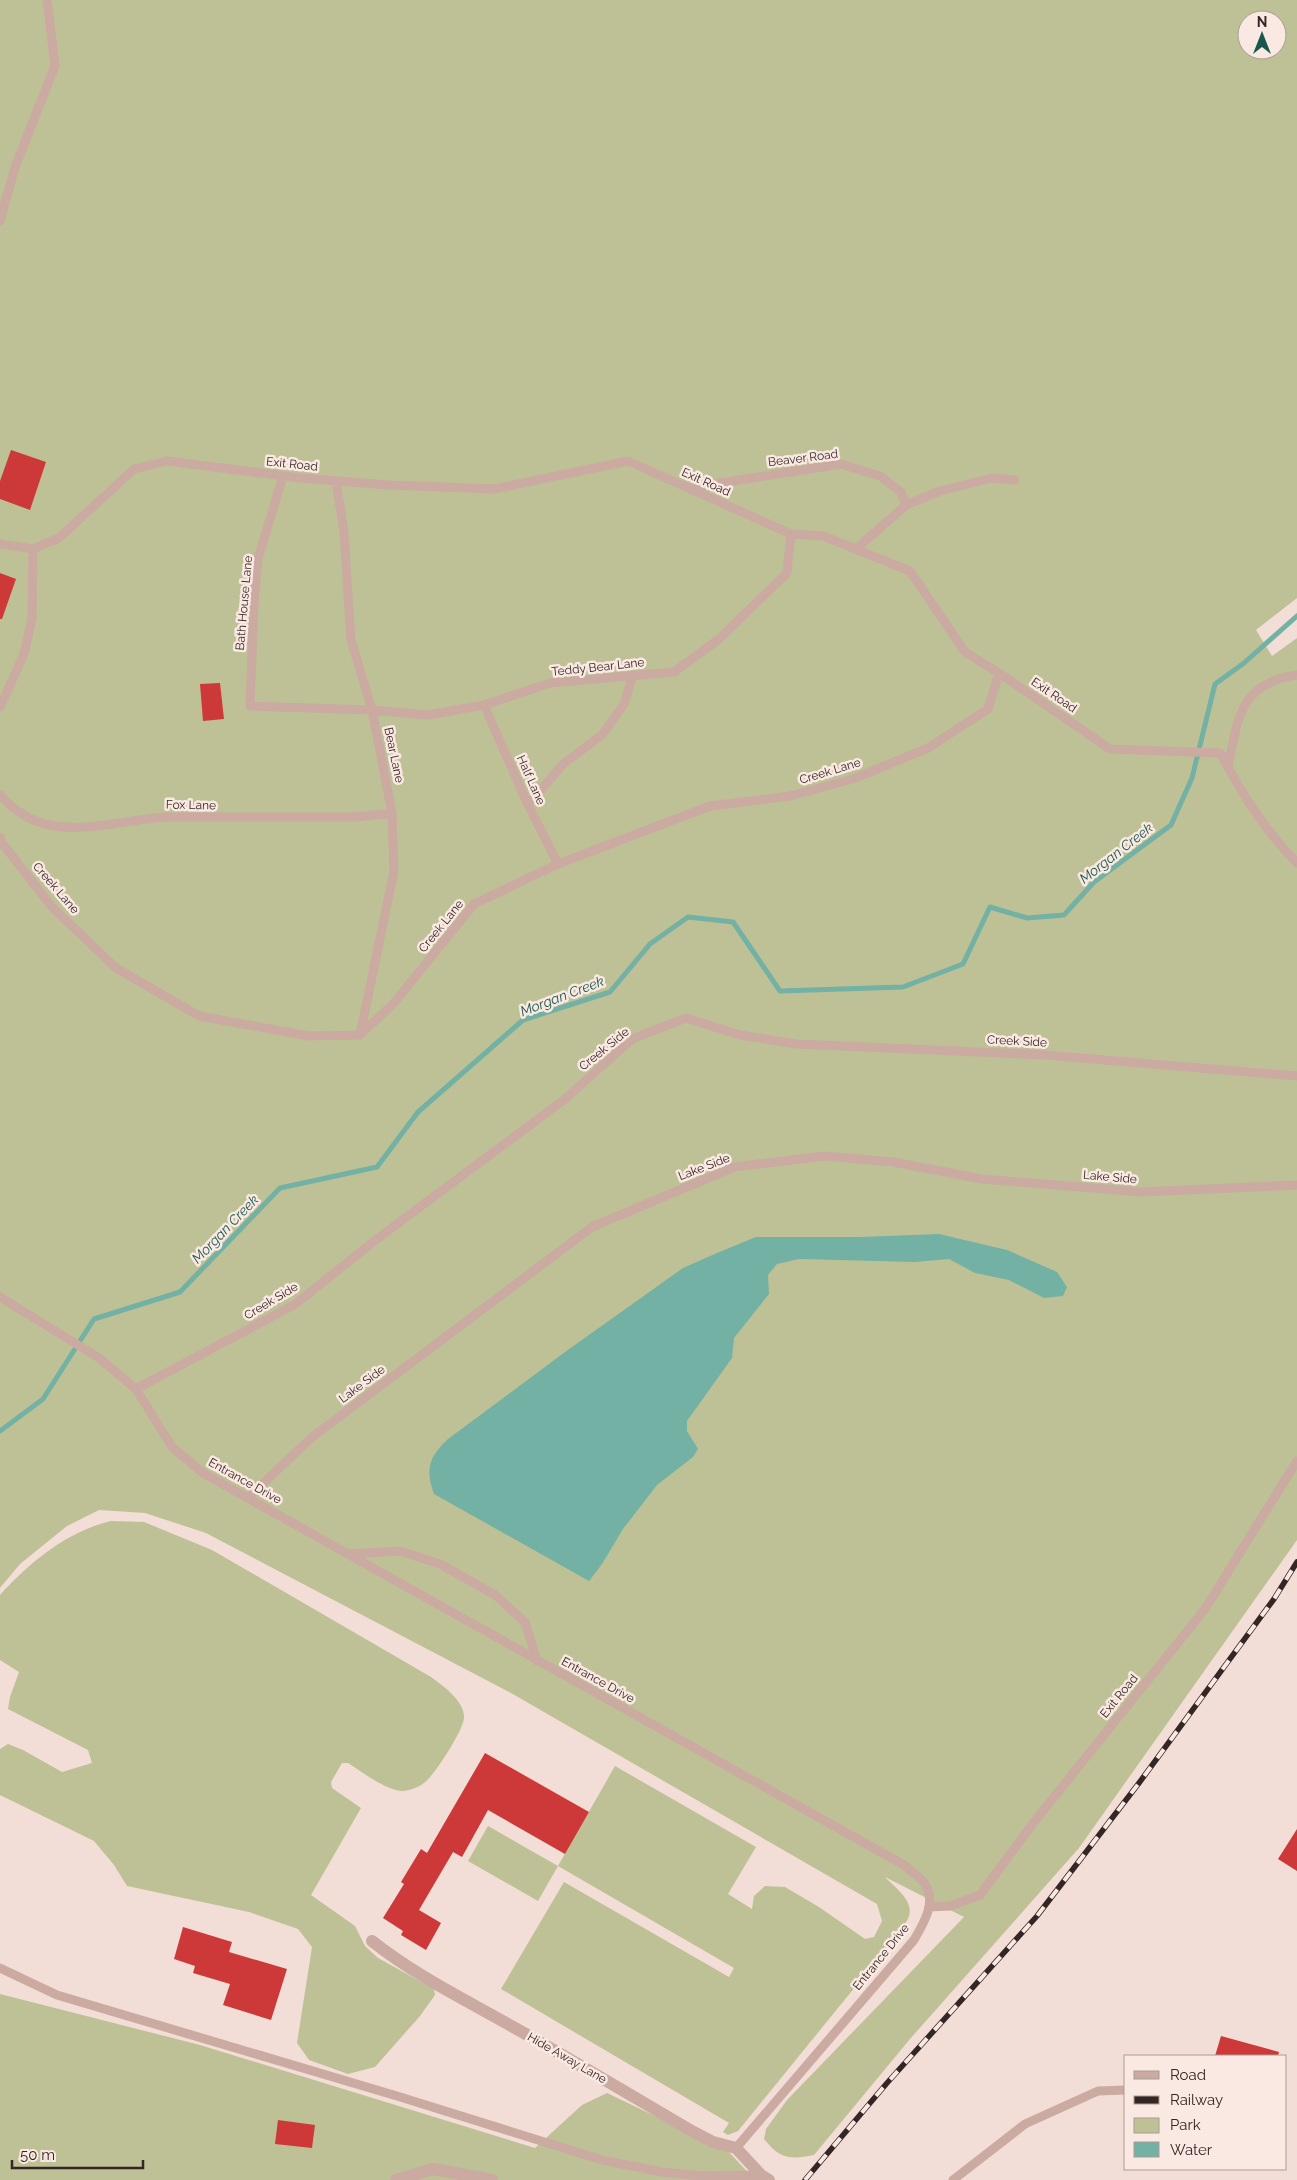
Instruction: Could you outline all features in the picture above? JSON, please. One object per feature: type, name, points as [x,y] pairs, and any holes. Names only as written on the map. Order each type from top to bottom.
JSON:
[{"type":"street","name":"Hide Away Lane","points":[[372,1941],[395,1959],[453,1994],[516,2028],[690,2130],[713,2142],[736,2148]]},
{"type":"street","points":[[736,2148],[760,2178]]},
{"type":"street","points":[[396,2180],[432,2168],[492,2180]]},
{"type":"lane","points":[[0,221],[15,167],[56,66],[47,0]]},
{"type":"lane","name":"Exit Road","points":[[33,549],[59,538],[134,469],[167,461],[336,481],[494,489],[628,461],[791,534],[823,536],[910,571],[965,652],[999,673],[1110,750],[1220,753],[1251,807],[1277,843],[1297,863]]},
{"type":"lane","name":"Beaver Road","points":[[688,488],[841,464],[880,476],[901,492],[906,505]]},
{"type":"lane","name":"Bath House Lane","points":[[250,706],[254,602],[258,559],[283,476]]},
{"type":"lane","points":[[856,549],[906,505],[940,491],[992,478],[1015,480]]},
{"type":"lane","name":"Bear Lane","points":[[336,481],[344,532],[351,640],[372,710],[392,813],[394,871],[360,1035]]},
{"type":"lane","name":"Teddy Bear Lane","points":[[250,706],[372,710],[428,715],[484,705],[550,683],[674,672],[718,639],[787,573],[791,534]]},
{"type":"lane","points":[[0,544],[33,549],[32,619],[24,654],[0,706]]},
{"type":"lane","name":"Creek Lane","points":[[0,837],[2,843],[52,907],[116,968],[199,1016],[309,1036],[360,1035],[394,1003],[474,904],[558,864],[710,806],[790,796],[853,779],[928,748],[988,709],[999,673]]},
{"type":"lane","points":[[528,805],[563,764],[603,734],[624,704],[633,675]]},
{"type":"lane","points":[[1228,768],[1236,727],[1244,705],[1253,692],[1264,684],[1297,675]]},
{"type":"lane","name":"Half Lane","points":[[484,705],[528,805],[558,864]]},
{"type":"lane","name":"Fox Lane","points":[[0,795],[27,817],[54,827],[81,829],[116,824],[138,818],[167,816],[355,816],[392,813]]},
{"type":"lane","name":"Creek Side","points":[[136,1389],[294,1305],[377,1239],[565,1099],[632,1039],[686,1018],[740,1035],[797,1044],[1044,1055],[1297,1076]]},
{"type":"lane","name":"Lake Side","points":[[249,1497],[311,1438],[592,1227],[734,1167],[825,1156],[894,1162],[982,1179],[1141,1192],[1297,1185]]},
{"type":"lane","name":"Entrance Drive","points":[[0,1297],[99,1358],[136,1389],[172,1447],[203,1473],[249,1497],[904,1865],[925,1883],[929,1898],[927,1916],[914,1940],[736,2148]]},
{"type":"lane","name":"Exit Road","points":[[928,1906],[950,1906],[980,1895],[1034,1822],[1205,1609],[1297,1461]]},
{"type":"lane","points":[[348,1554],[400,1551],[440,1564],[472,1581],[495,1595],[525,1622],[537,1660]]},
{"type":"lane","points":[[0,1968],[57,1995],[378,2090],[602,2160],[662,2172],[702,2176],[760,2178]]},
{"type":"lane","points":[[953,2180],[1025,2124],[1098,2091],[1124,2090]]},
{"type":"green space","points":[[0,0],[1297,0],[1297,598],[1256,630],[1272,656],[1297,638],[1297,1540],[1079,1848],[910,2039],[814,2155],[786,2156],[775,2151],[764,2139],[766,2129],[787,2100],[964,1917],[885,1877],[902,1894],[909,1905],[909,1916],[906,1923],[738,2131],[728,2135],[723,2132],[729,2123],[501,1989],[564,1882],[729,1977],[734,1968],[558,1866],[615,1766],[756,1847],[728,1894],[752,1909],[754,1896],[765,1886],[785,1887],[819,1907],[865,1939],[874,1937],[882,1921],[877,1904],[511,1693],[206,1533],[145,1513],[99,1510],[67,1526],[20,1564],[0,1588]]},
{"type":"green space","points":[[111,1521],[144,1522],[212,1550],[431,1677],[452,1694],[461,1706],[464,1718],[459,1733],[441,1763],[429,1779],[422,1784],[408,1790],[395,1790],[374,1780],[348,1763],[342,1763],[331,1782],[332,1788],[361,1808],[311,1895],[355,1926],[365,1946],[378,1958],[434,1989],[435,1995],[420,2016],[375,2067],[348,2074],[309,2060],[297,2043],[312,1947],[298,1929],[249,1912],[127,1886],[114,1865],[94,1841],[0,1795],[0,1749],[8,1744],[23,1750],[62,1772],[92,1763],[88,1750],[8,1709],[10,1697],[19,1672],[0,1660],[0,1595],[36,1560],[50,1550],[79,1533]]},
{"type":"green space","points":[[488,1826],[558,1866],[538,1901],[468,1861]]},
{"type":"green space","points":[[0,1994],[200,2045],[535,2148],[582,2105],[607,2093],[728,2151],[755,2180],[0,2180]]},
{"type":"water","points":[[939,1234],[1007,1250],[1057,1272],[1067,1287],[1063,1296],[1044,1298],[1009,1280],[975,1273],[949,1259],[915,1262],[799,1259],[777,1264],[768,1275],[769,1294],[734,1338],[732,1358],[687,1421],[687,1431],[698,1449],[693,1457],[657,1485],[623,1529],[602,1564],[589,1581],[434,1494],[429,1470],[433,1458],[448,1439],[565,1352],[683,1268],[756,1237],[860,1237]]},
{"type":"building","points":[[11,450],[46,462],[30,510],[0,499],[0,481]]},
{"type":"building","points":[[0,573],[16,579],[2,619],[0,619]]},
{"type":"building","points":[[220,683],[224,719],[203,721],[200,684]]},
{"type":"building","points":[[485,1753],[589,1812],[565,1854],[488,1810],[462,1857],[453,1852],[419,1910],[441,1923],[426,1950],[401,1935],[403,1931],[383,1918],[404,1884],[401,1882],[421,1849],[427,1853]]},
{"type":"building","points":[[1297,1829],[1297,1871],[1278,1859]]},
{"type":"building","points":[[183,1927],[232,1942],[229,1952],[287,1969],[271,2020],[223,2005],[230,1984],[193,1973],[195,1966],[174,1959]]},
{"type":"building","points":[[1221,2036],[1279,2052],[1278,2055],[1215,2055]]},
{"type":"building","points":[[278,2120],[315,2125],[312,2148],[275,2144]]},
{"type":"waterway","name":"Morgan Creek","points":[[0,1431],[43,1399],[94,1319],[180,1292],[280,1188],[377,1167],[418,1112],[523,1020],[610,992],[650,944],[688,917],[733,922],[780,991],[903,987],[963,964],[990,907],[1027,918],[1064,915],[1094,882],[1171,825],[1192,778],[1215,684],[1244,663],[1297,616]]},
{"type":"railway","points":[[805,2180],[887,2083],[1037,1916],[1139,1783],[1274,1599],[1297,1562]]}]
